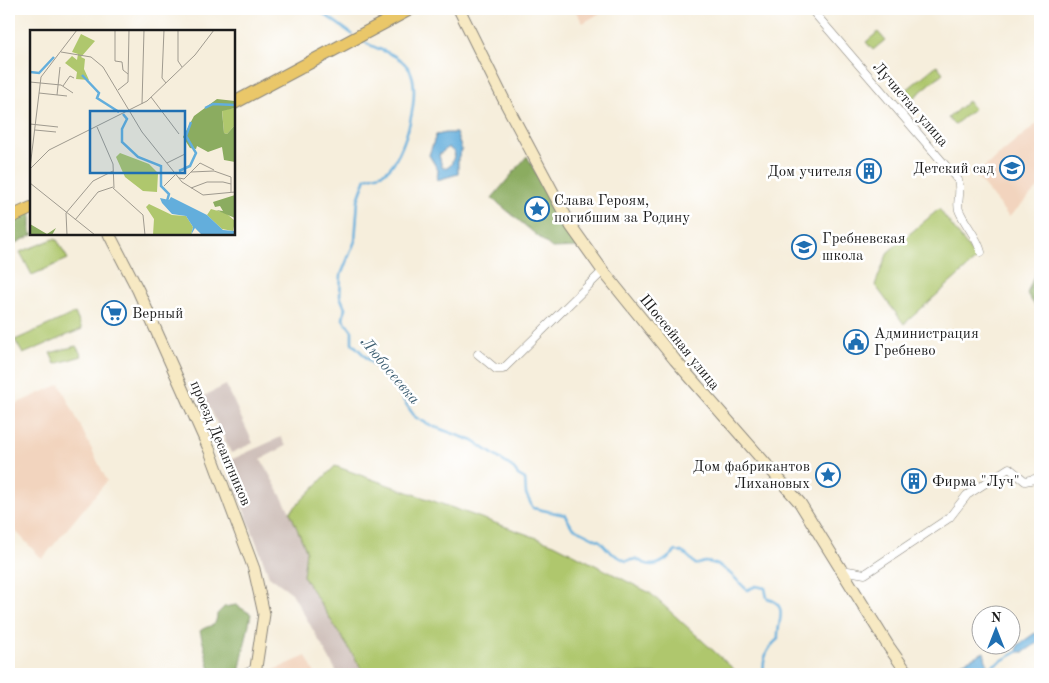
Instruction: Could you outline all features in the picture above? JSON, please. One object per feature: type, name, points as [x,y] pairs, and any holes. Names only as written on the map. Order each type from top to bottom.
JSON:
[{"type":"main road","points":[[235,102],[410,9]]},
{"type":"main road","points":[[9,218],[30,208]]},
{"type":"street","name":"Шоссейная улица","points":[[459,9],[560,206],[604,271],[705,396],[800,503],[884,639],[908,674]]},
{"type":"street","name":"Лучистая улица","points":[[811,9],[958,180],[961,194],[959,210],[979,244],[981,252]]},
{"type":"street","name":"проезд Десантников","points":[[110,235],[138,290],[210,451],[254,569],[264,614],[256,671]]},
{"type":"street","points":[[478,354],[496,369],[502,369],[604,271]]},
{"type":"street","points":[[842,570],[865,574],[949,518],[968,495],[1009,468],[1025,481],[1040,478]]},
{"type":"street","points":[[244,674],[256,671]]},
{"type":"shaded area","points":[[574,9],[607,9],[583,23]]},
{"type":"shaded area","name":"Детский сад","points":[[1040,121],[1040,186],[1009,217],[975,175]]},
{"type":"shaded area","points":[[60,384],[107,481],[42,559],[9,524],[9,407]]},
{"type":"shaded area","points":[[226,385],[253,443],[231,453],[204,396]]},
{"type":"shaded area","points":[[281,437],[286,446],[261,459],[290,512],[306,550],[303,576],[365,674],[338,674],[292,593],[269,576],[226,462]]},
{"type":"shaded area","points":[[306,656],[315,674],[265,674]]},
{"type":"green space","points":[[878,32],[885,40],[873,50],[866,42]]},
{"type":"green space","points":[[937,65],[943,73],[912,99],[905,91]]},
{"type":"green space","points":[[968,101],[974,109],[954,125],[948,118]]},
{"type":"green space","points":[[527,156],[555,209],[582,247],[552,248],[492,198]]},
{"type":"green space","points":[[939,209],[977,259],[904,324],[875,285],[888,252]]},
{"type":"green space","points":[[30,211],[30,235],[33,235],[9,246],[9,221]]},
{"type":"green space","points":[[56,238],[68,259],[32,275],[20,252]]},
{"type":"green space","points":[[1040,260],[1040,313],[1027,294]]},
{"type":"green space","points":[[75,313],[82,329],[23,354],[15,340]]},
{"type":"green space","points":[[76,346],[82,356],[55,364],[50,353]]},
{"type":"green space","points":[[335,466],[554,544],[650,593],[739,674],[365,674],[303,576],[306,550],[290,512]]},
{"type":"green space","points":[[236,605],[251,614],[239,673],[211,674],[200,631],[214,624],[217,614],[224,607]]},
{"type":"water","points":[[456,133],[462,150],[458,158],[458,174],[437,180],[438,170],[429,155],[436,135]],"holes":[[[448,147],[455,153],[451,165],[447,168],[442,167],[439,155]]]},
{"type":"water","points":[[1035,633],[1039,636],[1040,641],[1024,652],[1022,652],[1022,642]]},
{"type":"water","points":[[976,656],[985,656],[989,674],[947,674],[949,669]]},
{"type":"waterway","name":"Любосеевка","points":[[317,9],[352,34]]},
{"type":"waterway","name":"Любосеевка","points":[[361,40],[393,55],[404,63],[413,78],[414,91],[410,123],[399,153],[385,172],[366,178],[358,200],[355,241],[341,275],[340,296],[345,308],[343,319],[352,331],[352,343],[391,382],[415,417],[432,426],[473,441],[512,467],[518,475],[525,479],[526,494],[533,508],[565,515],[572,527],[600,541],[610,552],[626,561],[637,559],[643,563],[653,565],[662,562],[676,551],[679,551],[687,555],[695,564],[706,562],[724,568],[747,590],[756,586],[765,588],[767,598],[779,606],[781,616],[778,639],[766,655],[764,674]]},
{"type":"waterway","points":[[988,668],[1010,656]]},
{"type":"place","name":"Детский сад","points":[[1012,168]]},
{"type":"place","name":"Дом учителя","points":[[869,171]]},
{"type":"place","name":"Слава Героям, погибшим за Родину","points":[[537,209]]},
{"type":"place","name":"Гребневская школа","points":[[804,247]]},
{"type":"place","name":"Верный","points":[[114,313]]},
{"type":"place","name":"Администрация Гребнево","points":[[856,342]]},
{"type":"place","name":"Дом фабрикантов Лихановых","points":[[828,475]]},
{"type":"place","name":"Фирма \"Луч\"","points":[[914,481]]}]
